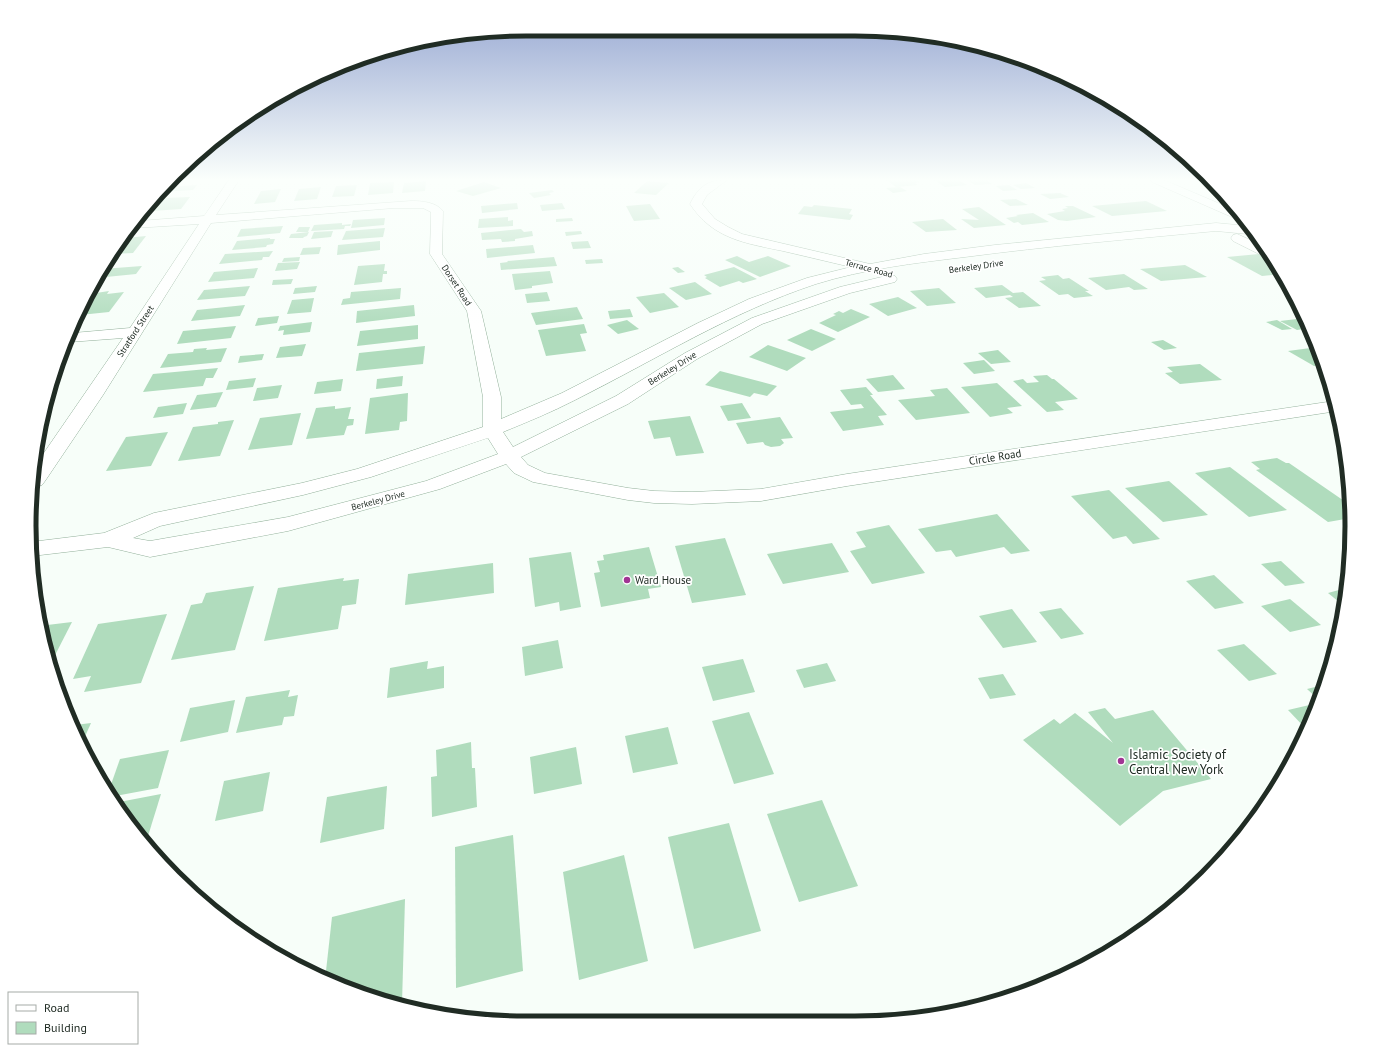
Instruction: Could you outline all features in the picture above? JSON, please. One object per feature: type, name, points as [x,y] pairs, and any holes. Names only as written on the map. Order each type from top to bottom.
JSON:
[{"type":"street","name":"Stratford Street","points":[[39,476],[94,395],[201,229]]},
{"type":"street","name":"Dorset Road","points":[[437,229],[436,254],[474,311],[492,397],[492,430]]},
{"type":"street","name":"Terrace Road","points":[[724,229],[745,239],[901,276]]},
{"type":"street","name":"Berkeley Drive","points":[[37,548],[108,540],[154,520],[303,489],[364,473],[433,451],[492,430],[568,397],[703,326],[754,302],[812,282],[870,268],[924,258],[1010,247],[1194,229]]},
{"type":"street","name":"Berkeley Drive","points":[[108,540],[150,548],[288,524],[433,485],[509,456],[622,400],[691,356],[757,321],[868,283],[901,276],[1229,229]]},
{"type":"street","points":[[73,338],[135,332]]},
{"type":"street","name":"Circle Road","points":[[509,456],[521,469],[540,478],[628,494],[654,497],[692,498],[761,495],[847,480],[1330,407]]},
{"type":"street","points":[[492,430],[509,456]]},
{"type":"building","points":[[241,229],[282,229],[280,233],[237,237]]},
{"type":"building","points":[[298,229],[309,229],[308,232],[296,232]]},
{"type":"building","points":[[312,229],[342,229],[311,231]]},
{"type":"building","points":[[385,229],[383,237],[342,240],[346,231]]},
{"type":"building","points":[[521,229],[524,232],[532,231],[533,236],[515,239],[515,241],[502,242],[501,239],[482,240],[481,233]]},
{"type":"building","points":[[922,229],[957,230],[926,232]]},
{"type":"building","points":[[333,231],[331,237],[311,239],[314,232]]},
{"type":"building","points":[[581,231],[582,234],[566,236],[565,232]]},
{"type":"building","points":[[309,232],[307,236],[303,238],[289,238],[291,234]]},
{"type":"building","points":[[146,236],[133,253],[119,254],[130,238]]},
{"type":"building","points":[[270,238],[275,239],[273,244],[267,245],[266,247],[232,250],[237,241]]},
{"type":"building","points":[[380,241],[380,250],[337,255],[338,245]]},
{"type":"building","points":[[588,241],[591,248],[573,249],[571,242]]},
{"type":"building","points":[[533,245],[535,253],[487,258],[486,249]]},
{"type":"building","points":[[321,247],[319,254],[300,255],[303,248]]},
{"type":"building","points":[[273,251],[269,257],[263,257],[262,260],[219,264],[225,254]]},
{"type":"building","points":[[1259,254],[1263,256],[1275,275],[1262,276],[1227,257]]},
{"type":"building","points":[[737,256],[749,262],[768,256],[791,266],[760,277],[725,260]]},
{"type":"building","points":[[300,257],[299,261],[282,262],[284,258]]},
{"type":"building","points":[[554,257],[557,266],[501,270],[500,263],[508,262],[507,261]]},
{"type":"building","points":[[116,258],[119,258],[114,265],[112,265]]},
{"type":"building","points":[[602,259],[603,263],[586,264],[585,260]]},
{"type":"building","points":[[300,262],[297,269],[275,271],[278,263]]},
{"type":"building","points":[[385,264],[384,271],[387,271],[387,274],[383,274],[382,282],[354,285],[358,266]]},
{"type":"building","points":[[1185,265],[1207,277],[1161,281],[1140,269]]},
{"type":"building","points":[[142,266],[136,274],[104,277],[110,268]]},
{"type":"building","points":[[678,267],[685,272],[678,273],[672,268]]},
{"type":"building","points":[[734,267],[757,279],[743,283],[739,281],[720,287],[705,278],[707,277],[704,275]]},
{"type":"building","points":[[258,268],[254,278],[208,282],[214,272]]},
{"type":"building","points":[[550,271],[553,283],[515,290],[512,274]]},
{"type":"building","points":[[1124,274],[1148,289],[1134,290],[1129,287],[1106,290],[1088,278]]},
{"type":"building","points":[[1058,275],[1063,279],[1069,278],[1089,291],[1085,291],[1093,296],[1074,298],[1068,294],[1059,295],[1039,281],[1046,280],[1041,277]]},
{"type":"building","points":[[293,279],[291,284],[272,285],[273,280]]},
{"type":"building","points":[[695,282],[712,294],[686,300],[669,288]]},
{"type":"building","points":[[1002,285],[1013,293],[1023,292],[1041,306],[1019,308],[1005,298],[1013,297],[1010,295],[986,298],[974,288]]},
{"type":"building","points":[[250,286],[245,296],[197,300],[204,290]]},
{"type":"building","points":[[317,286],[315,292],[293,294],[295,288]]},
{"type":"building","points":[[401,288],[400,299],[341,305],[343,299],[350,298],[351,292]]},
{"type":"building","points":[[939,288],[956,303],[927,306],[910,291]]},
{"type":"building","points":[[109,291],[107,294],[124,292],[109,312],[84,315],[96,293]]},
{"type":"building","points":[[547,292],[550,301],[527,303],[525,294]]},
{"type":"building","points":[[664,293],[679,307],[650,313],[636,297]]},
{"type":"building","points":[[898,297],[917,308],[888,316],[869,304]]},
{"type":"building","points":[[314,298],[311,312],[287,314],[292,300]]},
{"type":"building","points":[[245,305],[240,316],[191,321],[197,310]]},
{"type":"building","points":[[414,305],[415,316],[356,323],[357,311]]},
{"type":"building","points":[[577,307],[583,319],[536,325],[531,313]]},
{"type":"building","points":[[630,309],[633,317],[610,319],[608,311]]},
{"type":"building","points":[[851,309],[870,317],[838,332],[819,323],[836,315],[833,314],[839,311],[843,313]]},
{"type":"building","points":[[279,316],[277,323],[255,326],[258,318]]},
{"type":"building","points":[[1297,319],[1299,320],[1304,329],[1297,330],[1280,321]]},
{"type":"building","points":[[627,320],[639,329],[618,334],[607,325]]},
{"type":"building","points":[[1277,320],[1292,329],[1282,330],[1266,322]]},
{"type":"building","points":[[312,322],[310,332],[283,335],[284,330],[278,331],[280,326]]},
{"type":"building","points":[[584,324],[587,333],[580,334],[586,351],[546,356],[538,330]]},
{"type":"building","points":[[418,325],[418,339],[357,346],[360,331]]},
{"type":"building","points":[[236,326],[231,338],[177,344],[183,331]]},
{"type":"building","points":[[811,329],[836,339],[812,351],[787,340]]},
{"type":"building","points":[[1163,340],[1177,348],[1164,350],[1151,342]]},
{"type":"building","points":[[306,344],[302,356],[276,358],[280,347]]},
{"type":"building","points":[[768,345],[806,358],[787,371],[749,357]]},
{"type":"building","points":[[425,346],[423,364],[356,371],[359,353]]},
{"type":"building","points":[[207,348],[206,350],[227,348],[221,362],[160,368],[168,354],[193,352],[194,349]]},
{"type":"building","points":[[1312,348],[1318,366],[1314,366],[1288,351]]},
{"type":"building","points":[[998,350],[1011,362],[991,364],[978,353]]},
{"type":"building","points":[[264,354],[262,360],[238,363],[240,356]]},
{"type":"building","points":[[984,360],[995,371],[974,374],[963,363]]},
{"type":"building","points":[[1200,364],[1222,380],[1180,384],[1165,373],[1173,372],[1167,367]]},
{"type":"building","points":[[218,368],[213,378],[206,378],[203,386],[143,392],[153,374]]},
{"type":"building","points":[[720,371],[777,386],[767,396],[754,393],[750,397],[705,385]]},
{"type":"building","points":[[893,375],[905,389],[878,392],[866,379]]},
{"type":"building","points":[[1047,375],[1078,399],[1055,402],[1064,410],[1047,412],[1013,381],[1023,379],[1027,383],[1039,382],[1033,376]]},
{"type":"building","points":[[403,376],[402,386],[376,389],[377,379]]},
{"type":"building","points":[[256,378],[253,387],[226,390],[229,381]]},
{"type":"building","points":[[343,379],[341,391],[314,394],[317,382]]},
{"type":"building","points":[[997,383],[1022,406],[1007,408],[1013,413],[990,417],[961,387]]},
{"type":"building","points":[[282,385],[278,398],[253,401],[257,388]]},
{"type":"building","points":[[866,387],[873,395],[870,395],[887,415],[878,416],[884,425],[843,431],[830,412],[864,408],[861,404],[851,405],[840,390]]},
{"type":"building","points":[[947,388],[970,413],[916,420],[898,400],[935,396],[930,390]]},
{"type":"building","points":[[223,392],[216,407],[190,410],[197,395]]},
{"type":"building","points":[[408,393],[407,421],[400,422],[399,430],[365,434],[370,398]]},
{"type":"building","points":[[187,403],[183,414],[153,418],[158,407]]},
{"type":"building","points":[[742,403],[751,418],[728,421],[720,406]]},
{"type":"building","points":[[335,406],[335,409],[351,407],[348,419],[354,419],[353,425],[347,426],[344,435],[306,439],[316,408]]},
{"type":"building","points":[[301,413],[292,445],[248,450],[260,418]]},
{"type":"building","points":[[690,416],[704,453],[676,456],[670,437],[654,439],[648,421]]},
{"type":"building","points":[[780,417],[793,438],[781,439],[784,443],[780,446],[771,447],[765,445],[763,442],[747,444],[736,423]]},
{"type":"building","points":[[234,420],[220,456],[178,461],[193,427],[218,424],[218,422]]},
{"type":"building","points":[[168,432],[151,466],[106,471],[126,437]]},
{"type":"building","points":[[1277,458],[1289,463],[1344,501],[1345,519],[1328,522],[1256,470],[1260,469],[1251,462]]},
{"type":"building","points":[[1230,467],[1287,510],[1249,517],[1195,473]]},
{"type":"building","points":[[1169,481],[1208,515],[1163,522],[1125,488]]},
{"type":"building","points":[[1109,490],[1160,539],[1133,544],[1126,536],[1113,539],[1071,496]]},
{"type":"building","points":[[997,514],[1030,551],[1011,554],[1004,547],[956,557],[951,550],[936,552],[918,529]]},
{"type":"building","points":[[889,525],[925,573],[872,584],[850,551],[866,547],[856,532]]},
{"type":"building","points":[[725,538],[746,595],[692,603],[675,546]]},
{"type":"building","points":[[832,543],[849,572],[783,584],[767,554]]},
{"type":"building","name":"Ward House","points":[[649,547],[661,587],[648,589],[650,598],[601,607],[594,573],[600,572],[597,561],[604,560],[603,555]]},
{"type":"building","points":[[571,552],[581,607],[560,611],[559,602],[535,607],[529,558]]},
{"type":"building","points":[[1281,561],[1305,583],[1285,586],[1261,564]]},
{"type":"building","points":[[493,563],[494,593],[405,605],[408,574]]},
{"type":"building","points":[[1214,575],[1244,603],[1215,609],[1186,581]]},
{"type":"building","points":[[344,578],[343,581],[359,579],[356,604],[342,606],[338,629],[264,641],[278,588]]},
{"type":"building","points":[[254,586],[235,650],[171,660],[191,605],[202,603],[206,593]]},
{"type":"building","points":[[1341,589],[1339,602],[1328,593]]},
{"type":"building","points":[[1290,599],[1321,625],[1290,632],[1261,606]]},
{"type":"building","points":[[1061,608],[1084,634],[1061,639],[1039,612]]},
{"type":"building","points":[[1012,609],[1037,642],[1003,648],[979,616]]},
{"type":"building","points":[[167,614],[141,683],[84,692],[91,676],[73,679],[98,624]]},
{"type":"building","points":[[72,622],[54,657],[53,653],[46,625]]},
{"type":"building","points":[[558,640],[563,668],[525,676],[522,647]]},
{"type":"building","points":[[1244,644],[1277,674],[1249,681],[1217,650]]},
{"type":"building","points":[[743,659],[755,692],[713,701],[702,667]]},
{"type":"building","points":[[428,661],[427,669],[444,666],[444,688],[387,698],[390,668]]},
{"type":"building","points":[[827,663],[836,681],[804,688],[796,670]]},
{"type":"building","points":[[1003,674],[1016,695],[990,699],[978,678]]},
{"type":"building","points":[[1318,686],[1315,696],[1307,689]]},
{"type":"building","points":[[290,690],[288,697],[298,695],[294,716],[284,717],[282,725],[236,733],[246,697]]},
{"type":"building","points":[[235,700],[228,732],[180,742],[190,708]]},
{"type":"building","points":[[1311,705],[1303,725],[1288,710]]},
{"type":"building","name":"Islamic Society of Central New York","points":[[1105,708],[1115,719],[1153,710],[1211,779],[1163,791],[1120,826],[1023,740],[1054,719],[1060,724],[1075,713],[1113,743],[1088,712]]},
{"type":"building","points":[[749,712],[774,774],[734,784],[712,721]]},
{"type":"building","points":[[91,723],[84,738],[78,725]]},
{"type":"building","points":[[668,727],[678,764],[633,773],[625,736]]},
{"type":"building","points":[[471,742],[472,768],[475,768],[477,807],[432,817],[431,777],[437,776],[436,750]]},
{"type":"building","points":[[576,747],[582,784],[534,794],[530,757]]},
{"type":"building","points":[[169,750],[158,788],[117,796],[111,785],[120,759]]},
{"type":"building","points":[[270,772],[263,811],[215,821],[224,781]]},
{"type":"building","points":[[387,786],[384,829],[320,843],[327,797]]},
{"type":"building","points":[[161,794],[148,836],[137,824],[121,802]]},
{"type":"building","points":[[822,800],[858,886],[799,902],[767,814]]},
{"type":"building","points":[[729,823],[761,931],[694,949],[668,837]]},
{"type":"building","points":[[513,835],[523,971],[456,988],[455,847]]},
{"type":"building","points":[[624,855],[648,961],[579,980],[563,872]]},
{"type":"building","points":[[405,899],[402,1000],[368,990],[326,973],[332,917]]},
{"type":"place","name":"Ward House","points":[[627,580]]},
{"type":"place","name":"Islamic Society of Central New York","points":[[1121,761]]}]
